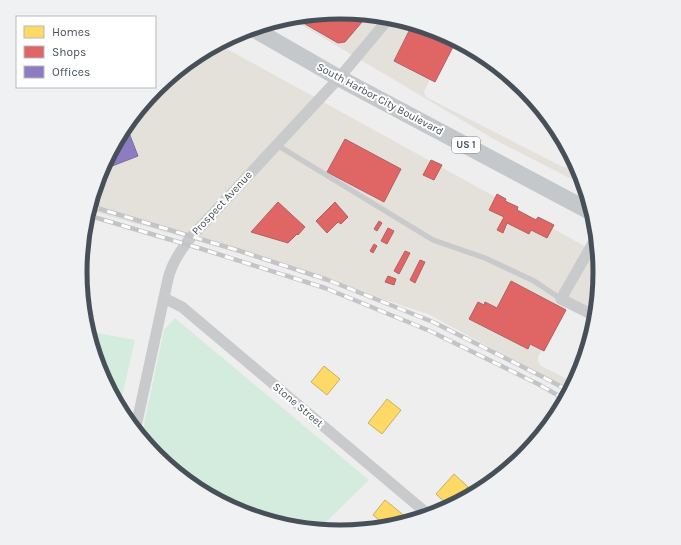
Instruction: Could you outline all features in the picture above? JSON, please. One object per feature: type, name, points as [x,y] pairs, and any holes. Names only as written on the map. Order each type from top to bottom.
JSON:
[{"type":"main road","name":"South Harbor City Boulevard","points":[[266,30],[339,78],[586,209]]},
{"type":"street","name":"Prospect Avenue","points":[[137,423],[164,298],[174,261],[185,244],[339,78],[385,23]]},
{"type":"street","points":[[591,314],[561,299],[592,244]]},
{"type":"street","name":"Stone Street","points":[[164,298],[182,307],[425,512]]},
{"type":"lane","points":[[277,145],[432,240],[485,258],[534,281],[561,299]]},
{"type":"shaded area","points":[[340,19],[374,21],[422,32],[448,43],[424,92],[425,95],[428,98],[563,167],[567,167],[569,163],[578,182],[499,142],[298,23]]},
{"type":"shaded area","points":[[224,47],[593,251],[594,272],[592,306],[590,318],[570,308],[566,308],[538,357],[538,361],[541,366],[570,381],[566,388],[428,314],[264,260],[95,212],[100,191],[113,160],[139,118],[161,93],[186,71]]},
{"type":"green space","points":[[175,318],[369,480],[323,525],[307,524],[259,513],[228,500],[186,474],[161,452],[142,431],[164,330]]},
{"type":"green space","points":[[95,332],[135,340],[121,399],[106,370]]},
{"type":"building: Homes","points":[[324,366],[340,379],[327,395],[311,382]]},
{"type":"building: Homes","points":[[387,399],[401,410],[382,434],[368,423]]},
{"type":"building: Homes","points":[[454,474],[468,487],[460,496],[446,503],[436,494]]},
{"type":"building: Homes","points":[[385,500],[406,517],[382,522],[373,515]]},
{"type":"building: Shops","points":[[340,19],[363,20],[345,42],[338,43],[302,22]]},
{"type":"building: Shops","points":[[410,29],[438,38],[454,45],[435,82],[394,61]]},
{"type":"building: Shops","points":[[345,139],[401,169],[384,202],[327,172]]},
{"type":"building: Shops","points":[[431,160],[442,165],[434,180],[423,175]]},
{"type":"building: Shops","points":[[497,194],[506,199],[505,201],[518,207],[517,210],[536,220],[538,217],[554,225],[547,238],[531,230],[529,234],[507,223],[503,233],[497,230],[504,217],[489,210]]},
{"type":"building: Shops","points":[[278,202],[305,227],[288,243],[251,232]]},
{"type":"building: Shops","points":[[335,202],[348,217],[341,224],[338,222],[327,233],[316,221]]},
{"type":"building: Shops","points":[[379,221],[382,223],[377,231],[374,229]]},
{"type":"building: Shops","points":[[388,228],[394,231],[387,244],[381,241]]},
{"type":"building: Shops","points":[[374,244],[377,246],[373,253],[370,251]]},
{"type":"building: Shops","points":[[405,251],[410,253],[399,274],[394,271]]},
{"type":"building: Shops","points":[[420,260],[425,262],[415,283],[410,280]]},
{"type":"building: Shops","points":[[388,276],[396,279],[394,285],[385,282]]},
{"type":"building: Shops","points":[[511,281],[566,310],[544,351],[530,344],[528,349],[469,319],[478,302],[484,305],[485,302],[497,308]]},
{"type":"building: Offices","points":[[129,133],[138,156],[110,167]]},
{"type":"railway","points":[[96,208],[240,251],[328,280],[433,322],[566,389]]},
{"type":"railway","points":[[94,217],[325,288],[430,331],[540,385],[561,397]]}]
